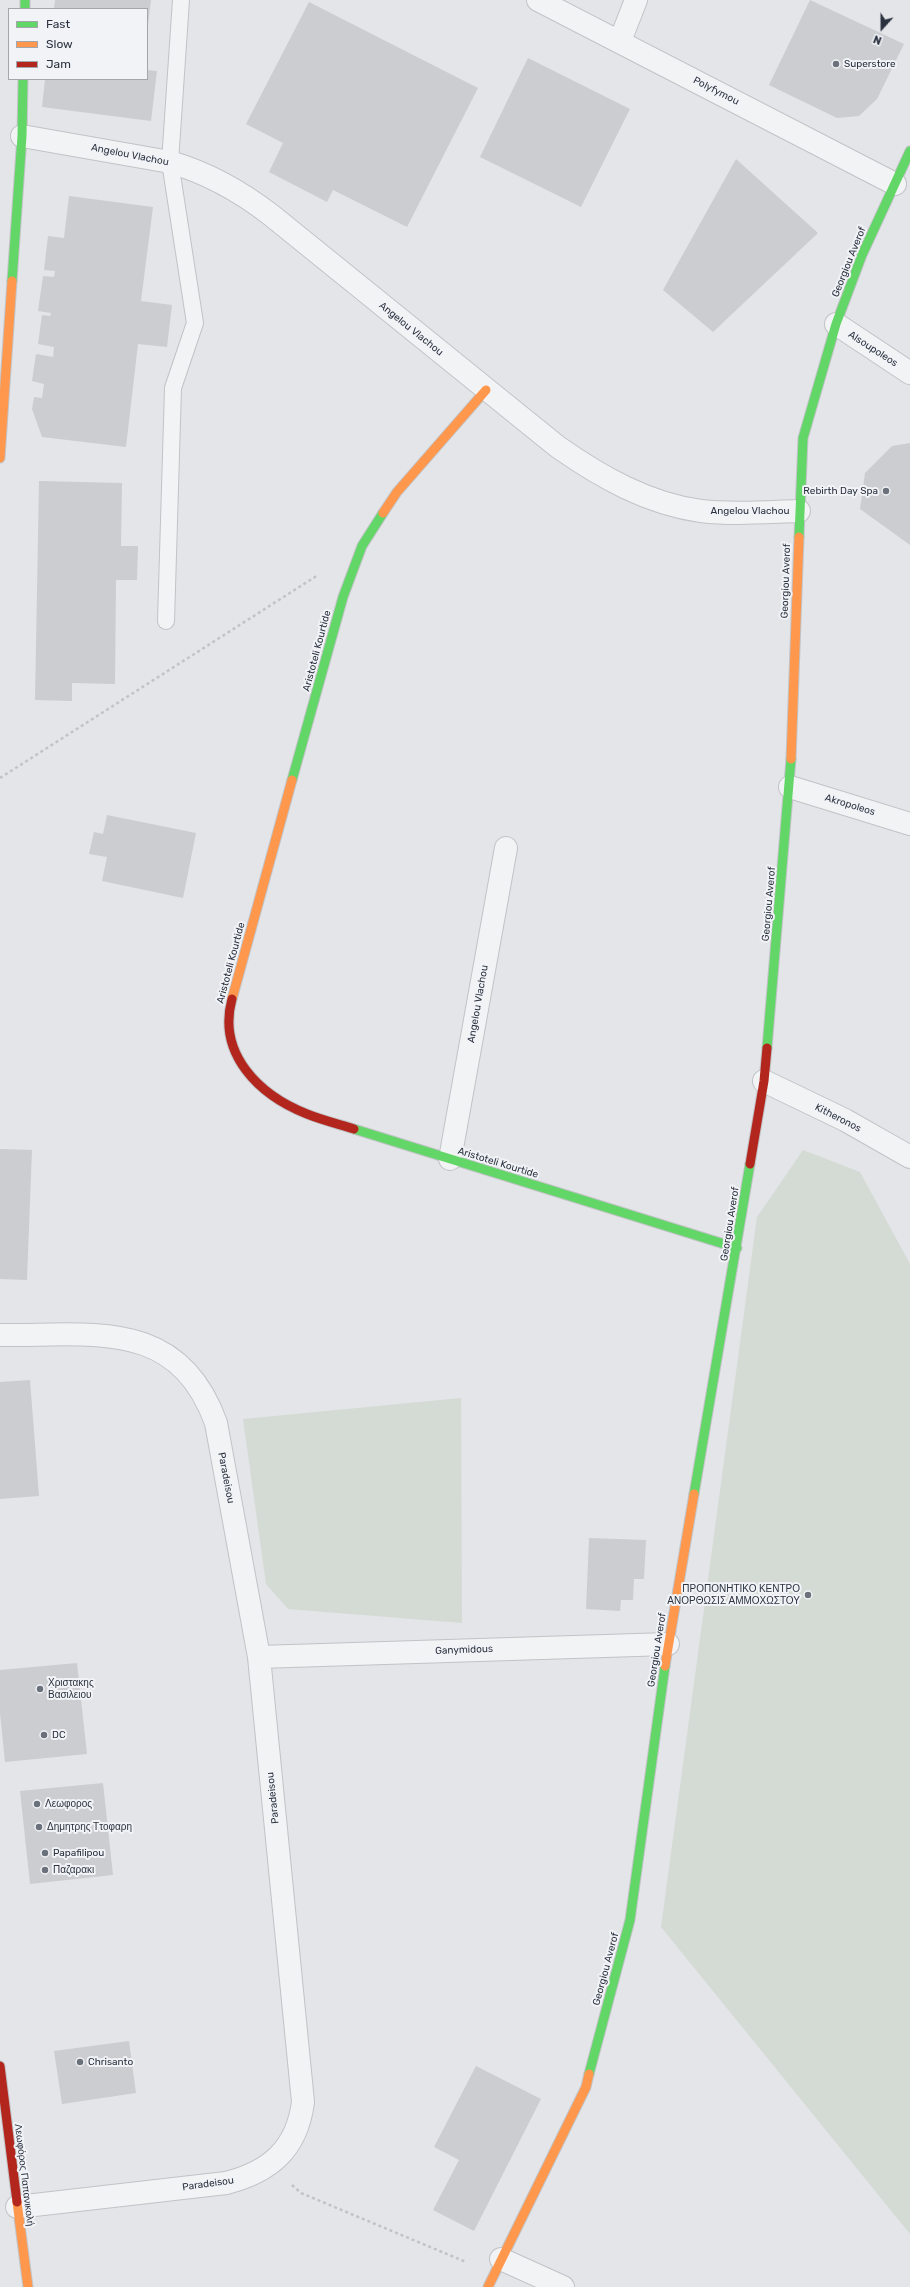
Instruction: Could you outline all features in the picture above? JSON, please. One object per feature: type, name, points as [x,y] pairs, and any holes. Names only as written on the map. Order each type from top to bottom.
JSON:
[{"type":"street","name":"Polyfymou","points":[[538,0],[895,184]]},
{"type":"street","points":[[620,41],[636,0]]},
{"type":"street","points":[[0,458],[22,136],[23,80]]},
{"type":"street","name":"Angelou Vlachou","points":[[22,136],[170,162],[194,169],[217,179],[252,200],[558,447],[584,465],[648,498],[701,511],[731,513],[799,511]]},
{"type":"street","name":"Georgiou Averof","points":[[488,2287],[586,2087],[630,1920],[668,1644],[737,1248],[764,1081],[790,786],[799,511],[803,438],[836,324],[862,255],[910,151]]},
{"type":"street","name":"Alsoupoleos","points":[[836,324],[910,373]]},
{"type":"street","name":"Aristoteli Kourtide","points":[[486,390],[397,492],[362,546],[343,597],[230,1006],[229,1036],[246,1074],[274,1098],[306,1114],[737,1248]]},
{"type":"street","name":"Akropoleos","points":[[790,786],[910,824]]},
{"type":"street","name":"Angelou Vlachou","points":[[450,1159],[506,848]]},
{"type":"street","name":"Kitheronos","points":[[764,1081],[845,1120],[910,1157]]},
{"type":"street","name":"Paradeisou","points":[[0,1335],[113,1336],[132,1339],[152,1346],[181,1365],[197,1383],[207,1400],[216,1423],[259,1657],[303,2102],[298,2125],[283,2152],[272,2164],[244,2179],[226,2183],[17,2207]]},
{"type":"street","name":"Ganymidous","points":[[259,1657],[668,1644]]},
{"type":"street","name":"Λεωφόρος Παπανικολή","points":[[0,2066],[28,2287]]},
{"type":"street","points":[[498,2266],[563,2287]]},
{"type":"lane","points":[[166,621],[173,388],[195,323],[170,162],[181,0]]},
{"type":"path","points":[[0,778],[322,572]]},
{"type":"path","points":[[272,2164],[301,2193],[498,2266]]},
{"type":"shaded area","name":"ΠΡΟΠΟΝΗΤΙΚΟ ΚΕΝΤΡΟ ΑΝΟΡΘΩΣΙΣ ΑΜΜΟΧΩΣΤΟΥ","points":[[803,1150],[860,1172],[910,1264],[910,2234],[661,1927],[757,1217]]},
{"type":"shaded area","points":[[461,1398],[462,1623],[288,1609],[266,1584],[243,1419]]},
{"type":"building","points":[[55,0],[151,0],[148,25],[148,8],[54,8]]},
{"type":"building","name":"Superstore","points":[[810,0],[904,44],[877,99],[859,116],[837,118],[769,85]]},
{"type":"building","points":[[309,2],[478,88],[407,227],[333,190],[327,202],[269,172],[283,143],[246,124]]},
{"type":"building","points":[[528,58],[630,109],[581,207],[480,157]]},
{"type":"building","points":[[148,70],[157,71],[151,121],[42,107],[45,80],[148,80]]},
{"type":"building","points":[[736,159],[818,233],[713,332],[663,290]]},
{"type":"building","points":[[69,196],[153,207],[141,301],[172,305],[167,347],[138,344],[126,447],[42,437],[32,409],[34,397],[42,398],[44,384],[32,381],[36,354],[53,357],[54,347],[38,344],[42,315],[50,316],[51,313],[38,311],[43,276],[54,277],[55,271],[44,270],[48,236],[64,238]]},
{"type":"building","name":"Rebirth Day Spa","points":[[910,443],[910,545],[860,509],[865,473],[892,446]]},
{"type":"building","points":[[39,481],[122,483],[121,546],[138,546],[137,580],[116,580],[115,684],[72,683],[72,701],[35,700]]},
{"type":"building","points":[[107,815],[196,833],[183,898],[102,881],[107,857],[89,854],[94,832],[103,834]]},
{"type":"building","points":[[0,1149],[32,1150],[27,1280],[0,1279]]},
{"type":"building","points":[[30,1380],[39,1496],[0,1499],[0,1382]]},
{"type":"building","points":[[589,1538],[646,1540],[644,1579],[634,1579],[633,1600],[621,1600],[620,1611],[586,1609]]},
{"type":"building","points":[[77,1663],[87,1754],[5,1762],[0,1713],[0,1670]]},
{"type":"building","points":[[103,1783],[113,1875],[30,1884],[20,1791]]},
{"type":"building","points":[[129,2041],[136,2093],[62,2104],[54,2051]]},
{"type":"building","points":[[476,2066],[541,2099],[474,2231],[433,2210],[459,2160],[434,2147]]},
{"type":"traffic: fast","points":[[25,0],[25,8]]},
{"type":"traffic: fast","points":[[12,281],[22,136],[23,80]]},
{"type":"traffic: fast","points":[[799,537],[803,438],[836,324],[862,255],[910,151]]},
{"type":"traffic: fast","points":[[292,780],[343,597],[362,546],[383,513]]},
{"type":"traffic: fast","points":[[767,1048],[791,759]]},
{"type":"traffic: fast","points":[[354,1129],[737,1248]]},
{"type":"traffic: fast","points":[[694,1494],[750,1164]]},
{"type":"traffic: fast","points":[[589,2074],[630,1920],[665,1666]]},
{"type":"traffic: slow","points":[[0,458],[12,281]]},
{"type":"traffic: slow","points":[[383,513],[397,492],[486,390]]},
{"type":"traffic: slow","points":[[791,759],[799,537]]},
{"type":"traffic: slow","points":[[232,999],[292,780]]},
{"type":"traffic: slow","points":[[665,1666],[694,1494]]},
{"type":"traffic: slow","points":[[488,2287],[586,2087],[589,2074]]},
{"type":"traffic: slow","points":[[17,2202],[28,2287]]},
{"type":"traffic: jam","points":[[232,999],[229,1019],[231,1038],[236,1055],[258,1084],[289,1106],[307,1114],[354,1129]]},
{"type":"traffic: jam","points":[[750,1164],[764,1081],[767,1048]]},
{"type":"traffic: jam","points":[[0,2066],[17,2202]]},
{"type":"place","name":"Superstore","points":[[836,64]]},
{"type":"place","name":"Rebirth Day Spa","points":[[886,491]]},
{"type":"place","name":"ΠΡΟΠΟΝΗΤΙΚΟ ΚΕΝΤΡΟ ΑΝΟΡΘΩΣΙΣ ΑΜΜΟΧΩΣΤΟΥ","points":[[808,1595]]},
{"type":"place","name":"Χριστακης Βασιλειου","points":[[40,1689]]},
{"type":"place","name":"DC","points":[[44,1735]]},
{"type":"place","name":"Λεωφορος","points":[[37,1804]]},
{"type":"place","name":"Δημητρης Ττοφαρη","points":[[39,1827]]},
{"type":"place","name":"Papafilipou","points":[[45,1853]]},
{"type":"place","name":"Παζαρακι","points":[[45,1870]]},
{"type":"place","name":"Chrisanto","points":[[80,2062]]}]
